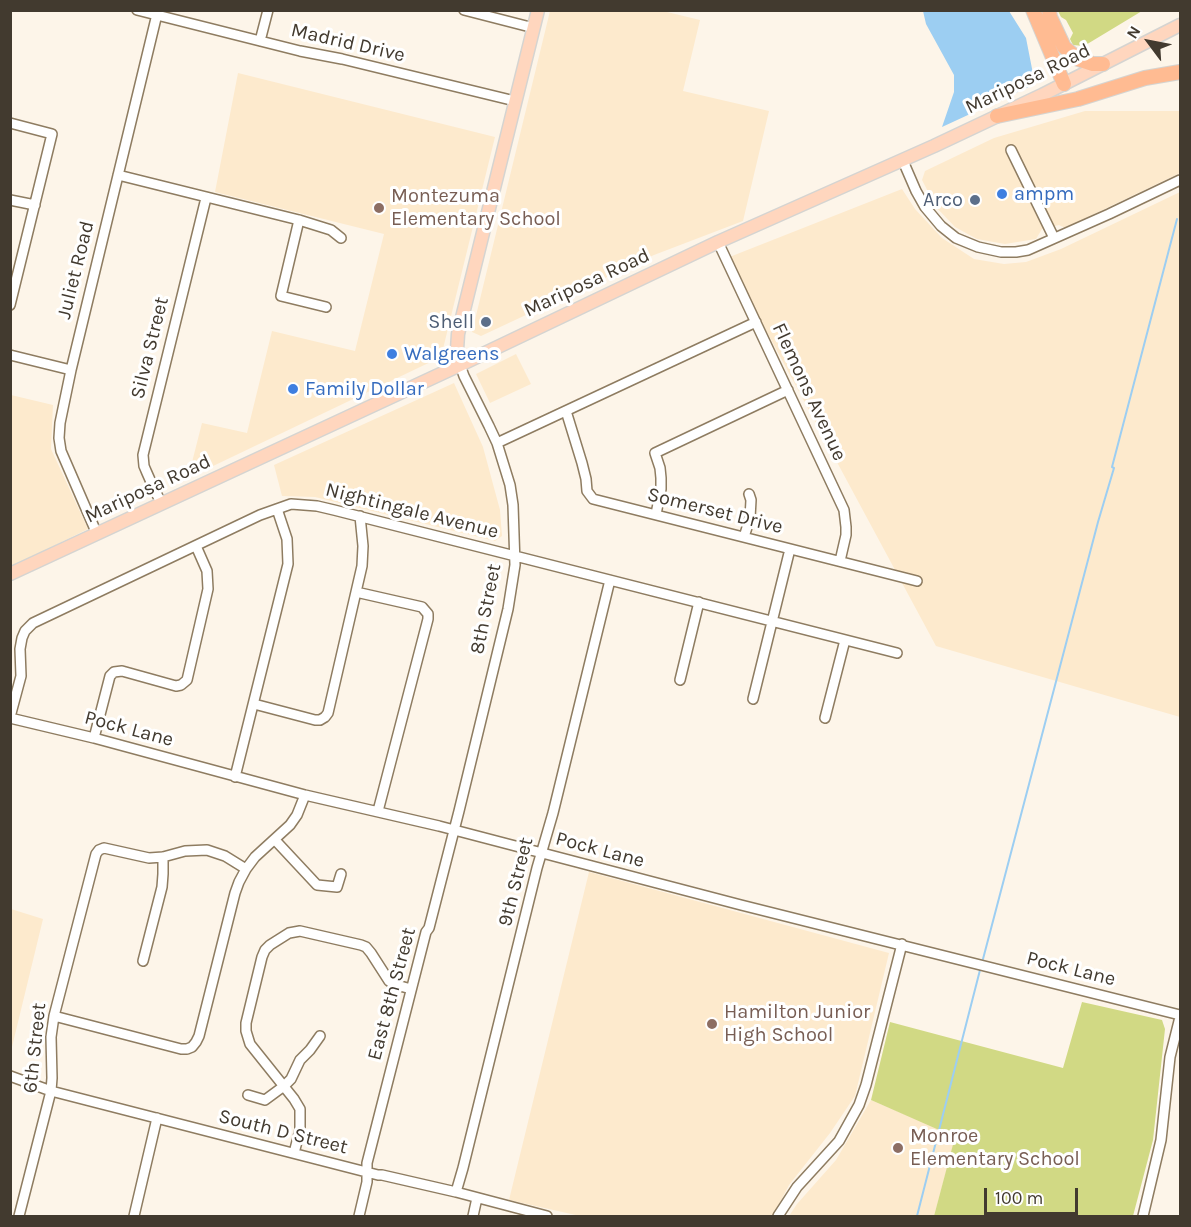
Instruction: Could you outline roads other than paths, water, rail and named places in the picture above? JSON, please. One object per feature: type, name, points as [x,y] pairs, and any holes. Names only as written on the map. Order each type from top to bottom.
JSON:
[{"type":"highway","points":[[1033,10],[1065,84]]},
{"type":"highway","points":[[1049,10],[1064,47],[1078,59],[1093,64],[1103,64]]},
{"type":"highway","points":[[997,116],[1078,99],[1145,78],[1180,72]]},
{"type":"main road","points":[[460,365],[457,350],[458,334],[538,10]]},
{"type":"main road","name":"Mariposa Road","points":[[10,574],[460,365],[718,242],[903,161],[1065,84],[1180,25]]},
{"type":"street","name":"Madrid Drive","points":[[137,10],[158,13],[260,41],[354,61],[515,101]]},
{"type":"street","points":[[260,41],[268,10]]},
{"type":"street","points":[[464,10],[489,14],[534,28]]},
{"type":"street","name":"Juliet Road","points":[[98,534],[64,459],[60,446],[60,423],[70,370],[158,13]]},
{"type":"street","points":[[10,123],[52,134],[35,206],[14,278],[10,306]]},
{"type":"street","points":[[1011,150],[1054,238]]},
{"type":"street","points":[[903,161],[916,191],[941,226],[956,238],[978,247],[1001,252],[1028,250],[1180,180]]},
{"type":"street","points":[[118,175],[300,220],[331,230],[341,238]]},
{"type":"street","name":"Silva Street","points":[[162,504],[144,466],[143,455],[206,198]]},
{"type":"street","points":[[10,200],[35,206]]},
{"type":"street","points":[[300,220],[281,296],[326,307]]},
{"type":"street","name":"Flemons Avenue","points":[[718,242],[844,510],[846,535],[840,561]]},
{"type":"street","points":[[496,443],[756,322]]},
{"type":"street","points":[[10,355],[70,370]]},
{"type":"street","name":"8th Street","points":[[454,830],[508,609],[515,565],[510,485],[489,426],[460,365]]},
{"type":"street","points":[[656,514],[661,478],[655,453],[788,390]]},
{"type":"street","name":"Somerset Drive","points":[[566,411],[590,497],[917,581]]},
{"type":"street","points":[[744,537],[750,518],[749,494]]},
{"type":"street","name":"Nightingale Avenue","points":[[10,718],[21,676],[22,638],[30,625],[260,515],[291,504],[316,506],[360,516],[897,653]]},
{"type":"street","points":[[235,777],[288,564],[287,539],[277,508]]},
{"type":"street","points":[[254,704],[315,720],[326,717],[362,566],[360,516]]},
{"type":"street","points":[[94,738],[110,676],[114,672],[122,671],[176,686],[187,680],[208,589],[207,571],[196,546]]},
{"type":"street","points":[[753,699],[790,549]]},
{"type":"street","name":"9th Street","points":[[456,1192],[610,580]]},
{"type":"street","points":[[356,592],[422,607],[428,614],[378,811]]},
{"type":"street","points":[[680,680],[699,602]]},
{"type":"street","points":[[825,718],[845,640]]},
{"type":"street","name":"Pock Lane","points":[[10,718],[94,738],[305,795],[454,830],[1180,1016]]},
{"type":"street","points":[[54,1016],[181,1049],[192,1047],[199,1036],[235,893],[246,869],[255,857],[290,825],[305,795]]},
{"type":"street","name":"East 8th Street","points":[[359,1216],[367,1182],[367,1163],[454,830]]},
{"type":"street","points":[[275,840],[317,885],[337,887],[341,874]]},
{"type":"street","name":"6th Street","points":[[19,1216],[51,1091],[51,1036],[54,1016],[94,859],[99,850],[109,849],[149,858],[162,857]]},
{"type":"street","points":[[143,961],[162,887],[164,874],[162,857],[185,851],[207,850],[225,856],[246,869]]},
{"type":"street","points":[[294,1153],[300,1130],[300,1111],[294,1099],[250,1044],[246,1031],[246,1023],[265,950],[289,933],[300,931],[361,945],[371,953],[389,981],[411,989]]},
{"type":"street","points":[[778,1216],[797,1187],[839,1141],[859,1105],[902,944]]},
{"type":"street","points":[[1143,1216],[1161,1140],[1170,1057],[1180,1016]]},
{"type":"street","points":[[248,1095],[265,1100],[284,1086],[291,1079],[300,1060],[320,1036]]},
{"type":"street","name":"South D Street","points":[[10,1076],[51,1091],[548,1216]]},
{"type":"street","points":[[134,1216],[157,1118]]},
{"type":"street","points":[[473,1216],[477,1198]]},
{"type":"water","points":[[923,11],[1009,11],[1026,38],[1035,84],[942,127],[954,92],[954,75],[926,24]]},
{"type":"waterway","points":[[983,959],[1114,468],[1112,467],[1177,219]]},
{"type":"waterway","points":[[917,1216],[980,970]]},
{"type":"place","name":"ampm","points":[[1002,194]]},
{"type":"place","name":"Arco","points":[[975,200]]},
{"type":"place","name":"Montezuma Elementary School","points":[[379,208]]},
{"type":"place","name":"Shell","points":[[486,322]]},
{"type":"place","name":"Walgreens","points":[[392,354]]},
{"type":"place","name":"Family Dollar","points":[[293,389]]},
{"type":"place","name":"Hamilton Junior High School","points":[[712,1024]]},
{"type":"place","name":"Monroe Elementary School","points":[[898,1148]]}]
